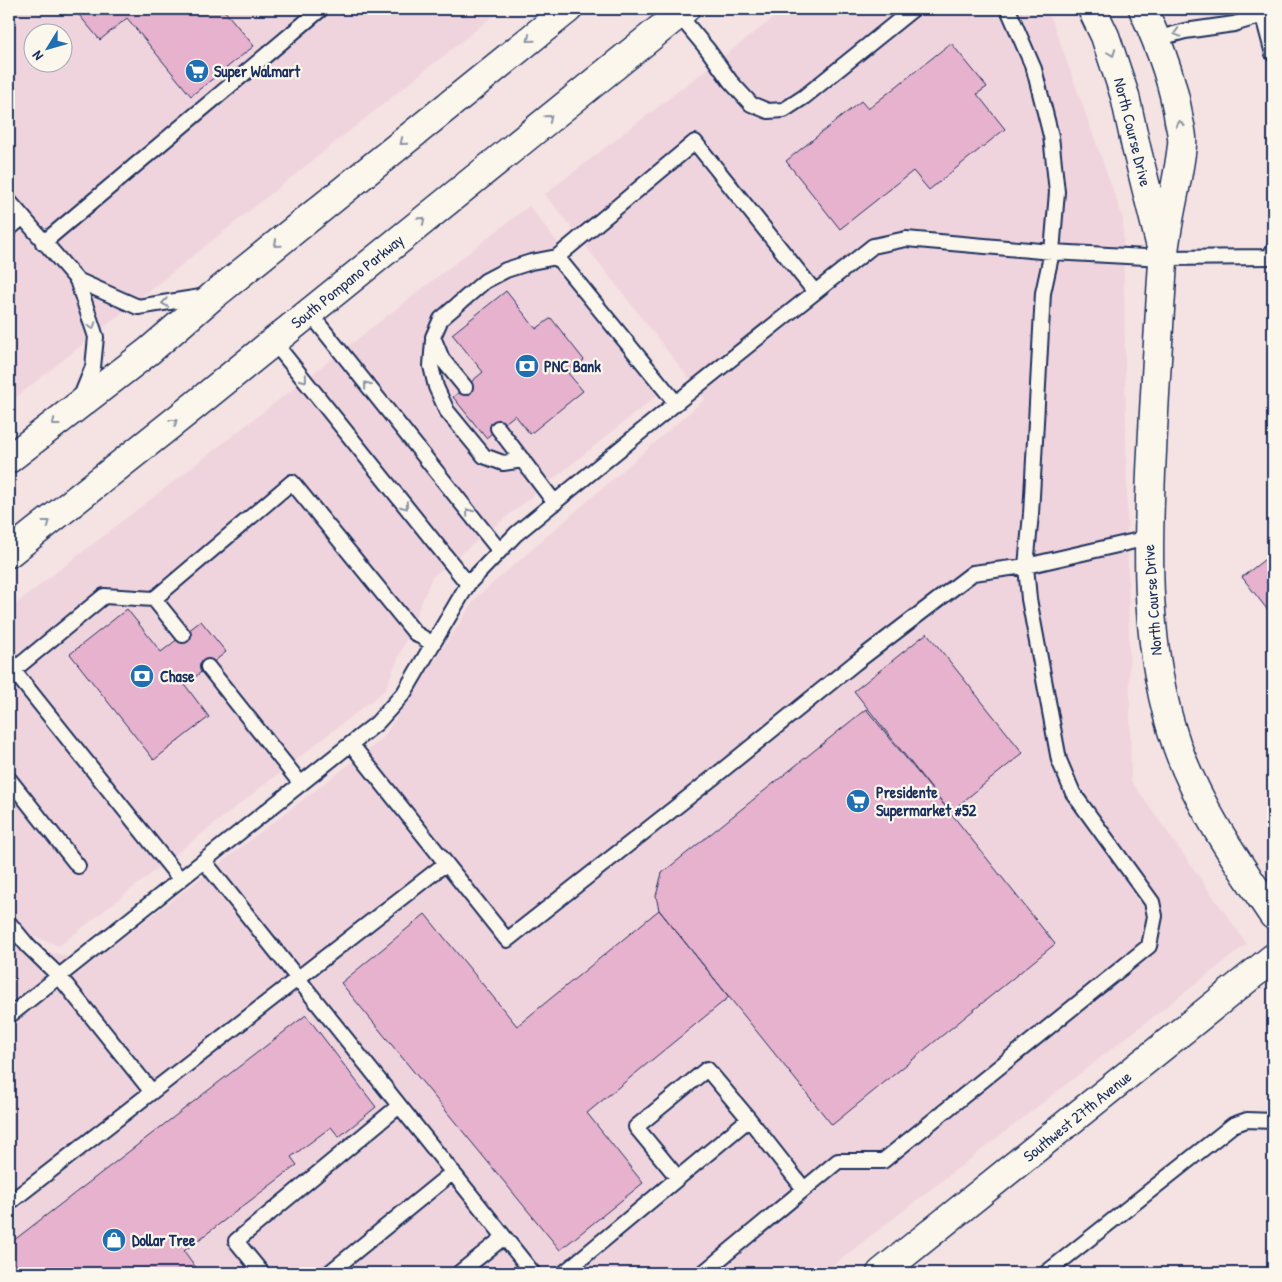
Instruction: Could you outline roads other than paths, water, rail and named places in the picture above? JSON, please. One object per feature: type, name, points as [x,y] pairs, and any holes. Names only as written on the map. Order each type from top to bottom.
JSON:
[{"type":"street","points":[[9,459],[149,351],[214,295],[568,9]]},
{"type":"street","name":"North Course Drive","points":[[1092,9],[1113,58],[1126,96],[1136,147],[1164,258]]},
{"type":"street","name":"North Course Drive","points":[[1143,9],[1156,39],[1173,90],[1182,142],[1164,258],[1154,407],[1148,538],[1148,585],[1151,624],[1162,688],[1177,746],[1204,807],[1219,834],[1273,915]]},
{"type":"street","name":"South Pompano Parkway","points":[[9,553],[681,11]]},
{"type":"street","name":"Southwest 27th Avenue","points":[[881,1273],[1273,958]]},
{"type":"lane","points":[[44,243],[321,9]]},
{"type":"lane","points":[[681,11],[730,81],[751,104],[768,111],[784,110],[804,97],[913,9]]},
{"type":"lane","points":[[703,1273],[838,1161],[882,1162],[1149,946],[1155,916],[1152,902],[1073,793],[1059,760],[1029,599],[1026,566],[1032,514],[1043,292],[1052,252],[1056,192],[1051,136],[1034,69],[1008,9]]},
{"type":"lane","points":[[1156,39],[1198,29],[1234,24],[1266,12],[1273,54]]},
{"type":"lane","points":[[523,460],[502,463],[484,456],[447,411],[436,387],[430,366],[433,337],[441,319],[485,281],[506,270],[531,262],[557,257],[695,142],[815,292]]},
{"type":"lane","points":[[9,201],[77,280],[96,337],[93,367],[76,407]]},
{"type":"lane","points":[[9,229],[22,218]]},
{"type":"lane","points":[[9,1016],[376,723],[404,693],[468,584],[499,550],[516,534],[872,246],[906,239],[1052,252],[1164,258],[1270,257],[1273,250]]},
{"type":"lane","points":[[557,257],[676,404]]},
{"type":"lane","points":[[77,280],[138,307],[214,295]]},
{"type":"lane","points":[[309,312],[499,550]]},
{"type":"lane","points":[[433,337],[442,358],[465,387]]},
{"type":"lane","points":[[273,341],[468,584]]},
{"type":"lane","points":[[498,428],[555,503]]},
{"type":"lane","points":[[180,879],[11,672],[104,596],[154,599],[292,482],[414,633],[433,644]]},
{"type":"lane","points":[[351,744],[507,940],[855,663],[973,573],[1026,566],[1148,538]]},
{"type":"lane","points":[[154,599],[183,635]]},
{"type":"lane","points":[[208,667],[300,784]]},
{"type":"lane","points":[[9,779],[78,866]]},
{"type":"lane","points":[[204,861],[533,1273]]},
{"type":"lane","points":[[9,1203],[445,864]]},
{"type":"lane","points":[[9,923],[28,946],[59,976],[152,1092]]},
{"type":"lane","points":[[678,1178],[636,1126],[706,1069],[749,1119],[804,1189]]},
{"type":"lane","points":[[262,1273],[236,1241],[399,1106]]},
{"type":"lane","points":[[564,1273],[749,1119]]},
{"type":"lane","points":[[1046,1273],[1233,1125],[1247,1120],[1273,1121]]},
{"type":"lane","points":[[329,1273],[453,1172]]},
{"type":"lane","points":[[459,1273],[504,1236]]},
{"type":"place","name":"Super Walmart","points":[[197,71]]},
{"type":"place","name":"PNC Bank","points":[[527,366]]},
{"type":"place","name":"Chase","points":[[142,676]]},
{"type":"place","name":"Presidente Supermarket #52","points":[[858,801]]},
{"type":"place","name":"Dollar Tree","points":[[114,1240]]}]
